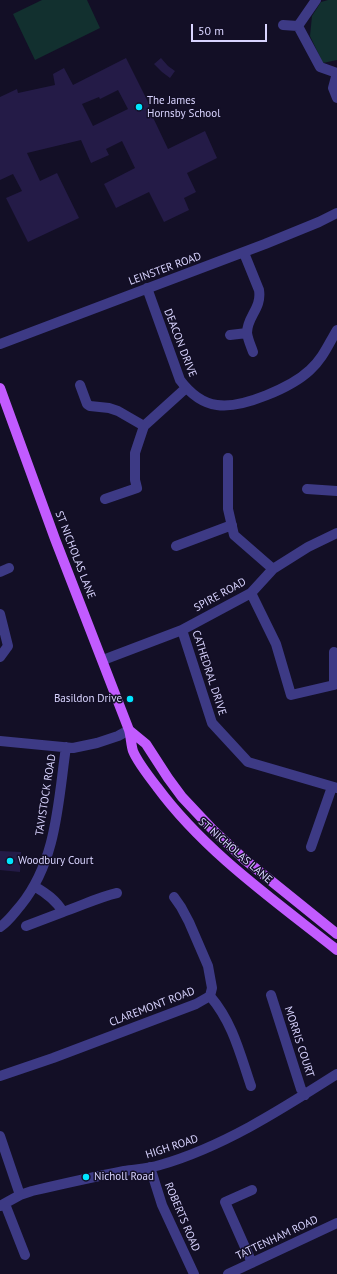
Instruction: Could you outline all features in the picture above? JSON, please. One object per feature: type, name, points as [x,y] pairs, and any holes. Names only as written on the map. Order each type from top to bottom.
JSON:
[{"type":"main road","name":"ST NICHOLAS LANE","points":[[0,388],[55,539],[129,730],[134,752],[162,795],[219,856],[337,950]]},
{"type":"main road","name":"ST NICHOLAS LANE","points":[[129,730],[146,744],[182,797],[213,830],[244,859],[337,934]]},
{"type":"street","points":[[298,26],[316,0]]},
{"type":"street","points":[[283,25],[298,26]]},
{"type":"street","points":[[298,26],[320,67],[337,73],[333,88],[337,98]]},
{"type":"street","name":"LEINSTER ROAD","points":[[0,344],[244,253],[337,213]]},
{"type":"street","points":[[244,253],[260,295],[259,303],[248,326],[249,341],[253,352]]},
{"type":"street","name":"DEACON DRIVE","points":[[147,288],[180,380],[195,396],[216,405],[228,406],[262,397],[289,386],[333,349],[337,330]]},
{"type":"street","points":[[230,335],[248,333]]},
{"type":"street","points":[[80,384],[87,404],[90,406],[109,408],[118,411],[144,426]]},
{"type":"street","points":[[105,499],[137,488],[135,480],[135,453],[144,426],[186,388]]},
{"type":"street","points":[[228,458],[228,509],[234,535],[273,569]]},
{"type":"street","points":[[307,489],[337,490]]},
{"type":"street","points":[[176,546],[232,525]]},
{"type":"street","name":"SPIRE ROAD","points":[[103,660],[182,630],[251,593],[273,569],[308,547],[337,532]]},
{"type":"street","points":[[251,593],[276,644],[291,695],[334,685],[334,652]]},
{"type":"street","points":[[0,614],[8,646],[0,656]]},
{"type":"street","name":"CATHEDRAL DRIVE","points":[[182,630],[212,723],[248,762],[334,788]]},
{"type":"street","points":[[0,741],[73,748],[98,743],[118,736],[129,730]]},
{"type":"street","name":"TAVISTOCK ROAD","points":[[0,927],[7,923],[29,895],[44,865],[52,840],[66,747]]},
{"type":"street","points":[[311,847],[334,788]]},
{"type":"street","points":[[34,886],[50,896],[59,904],[64,912]]},
{"type":"street","points":[[26,926],[117,893]]},
{"type":"street","name":"CLAREMONT ROAD","points":[[0,1076],[53,1058],[196,1004],[210,996],[212,988],[208,966],[189,922],[174,897]]},
{"type":"street","name":"MORRIS COURT","points":[[271,995],[301,1089],[305,1095]]},
{"type":"street","points":[[210,996],[232,1029],[251,1086]]},
{"type":"street","name":"HIGH ROAD","points":[[2,1205],[20,1195],[39,1189],[160,1165],[202,1150],[254,1124],[305,1095],[337,1074]]},
{"type":"street","points":[[0,1136],[20,1195]]},
{"type":"street","name":"ROBERTS ROAD","points":[[150,1167],[162,1205],[194,1274]]},
{"type":"street","points":[[252,1190],[225,1202],[252,1263]]},
{"type":"street","points":[[2,1205],[25,1255]]},
{"type":"street","name":"TATTENHAM ROAD","points":[[228,1274],[337,1223]]},
{"type":"green space","points":[[42,0],[87,0],[100,28],[35,60],[13,14]]},
{"type":"green space","points":[[337,0],[337,60],[323,63],[310,36],[312,16],[321,2]]},
{"type":"building","name":"The James Hornsby School","points":[[126,58],[150,106],[148,107],[168,149],[205,131],[217,158],[187,173],[196,192],[184,198],[189,210],[164,222],[149,192],[116,208],[104,184],[135,168],[122,141],[106,149],[109,155],[91,163],[81,140],[27,153],[40,181],[57,173],[79,218],[28,242],[6,198],[22,191],[13,174],[0,180],[0,97],[17,89],[18,93],[55,85],[53,74],[64,68],[73,85]],"holes":[[[118,90],[128,109],[93,126],[82,104],[99,97],[100,99]]]},
{"type":"building","points":[[161,58],[175,71],[170,78],[154,64]]},
{"type":"building","name":"Woodbury Court","points":[[0,851],[21,852],[20,872],[0,870]]},
{"type":"place","name":"The James Hornsby School","points":[[139,107]]},
{"type":"place","name":"Basildon Drive","points":[[130,699]]},
{"type":"place","name":"Woodbury Court","points":[[10,861]]},
{"type":"place","name":"Nicholl Road","points":[[86,1177]]}]
